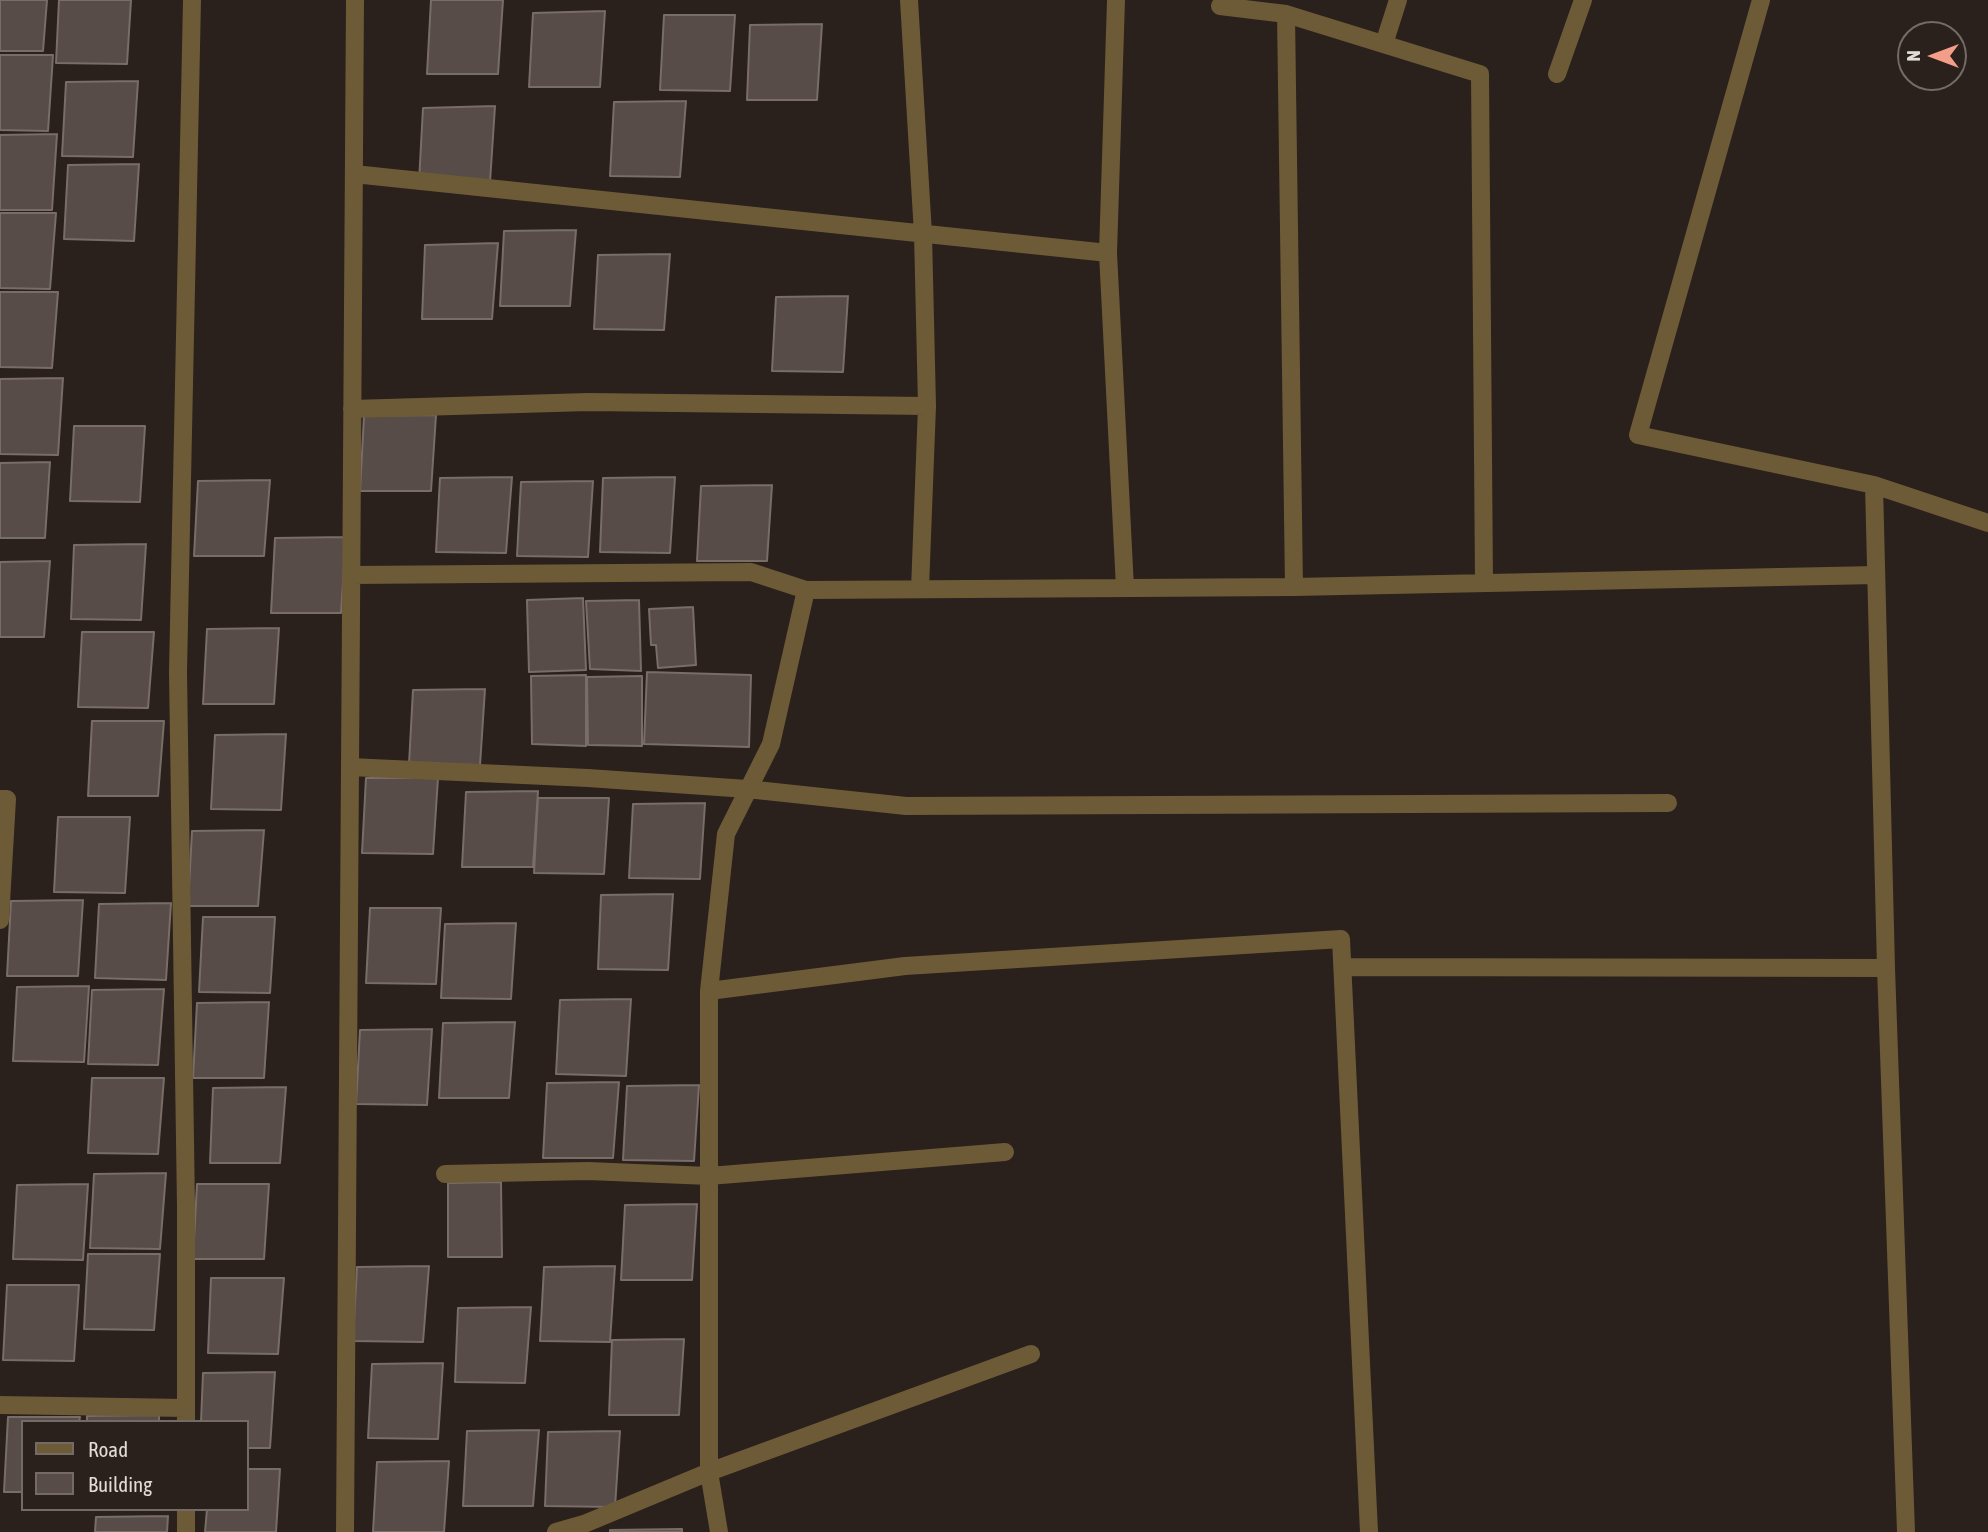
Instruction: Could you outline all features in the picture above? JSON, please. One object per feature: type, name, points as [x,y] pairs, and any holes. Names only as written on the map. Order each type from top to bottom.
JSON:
[{"type":"street","points":[[0,1405],[186,1415],[186,1207],[178,672],[192,0]]},
{"type":"street","points":[[345,1532],[355,0]]},
{"type":"street","points":[[909,0],[923,234],[927,406],[920,589]]},
{"type":"street","points":[[1116,0],[1108,253],[1125,588]]},
{"type":"street","points":[[1384,44],[1398,0]]},
{"type":"street","points":[[1557,74],[1583,0]]},
{"type":"street","points":[[1761,0],[1638,435],[1874,485],[1988,523]]},
{"type":"street","points":[[1220,6],[1286,14],[1480,74],[1484,583]]},
{"type":"street","points":[[1286,14],[1294,587]]},
{"type":"street","points":[[354,174],[1108,253]]},
{"type":"street","points":[[352,409],[588,402],[927,406]]},
{"type":"street","points":[[1874,485],[1886,968],[1906,1532]]},
{"type":"street","points":[[351,575],[751,572],[806,590],[1294,587],[1876,575]]},
{"type":"street","points":[[719,1532],[709,1472],[709,991],[726,834],[771,744],[806,590]]},
{"type":"street","points":[[350,767],[588,778],[747,789],[906,806],[1668,803]]},
{"type":"street","points":[[0,799],[7,799],[0,919]]},
{"type":"street","points":[[709,991],[905,966],[1341,939],[1369,1532]]},
{"type":"street","points":[[1343,967],[1886,968]]},
{"type":"street","points":[[444,1174],[588,1171],[709,1176],[1005,1152]]},
{"type":"street","points":[[556,1532],[584,1524],[709,1472],[1031,1354]]},
{"type":"street","points":[[186,1511],[186,1532]]},
{"type":"building","points":[[0,0],[47,0],[43,51],[0,51]]},
{"type":"building","points":[[59,0],[131,0],[127,64],[56,63]]},
{"type":"building","points":[[431,0],[503,0],[498,74],[427,74]]},
{"type":"building","points":[[605,11],[600,87],[529,87],[533,13]]},
{"type":"building","points":[[664,15],[735,15],[730,91],[660,90]]},
{"type":"building","points":[[822,24],[817,100],[747,100],[750,25]]},
{"type":"building","points":[[0,55],[53,55],[48,131],[0,130]]},
{"type":"building","points":[[138,81],[133,157],[62,156],[66,82]]},
{"type":"building","points":[[686,101],[680,177],[610,176],[614,102]]},
{"type":"building","points":[[495,106],[490,182],[419,182],[423,108]]},
{"type":"building","points":[[57,134],[52,210],[0,210],[0,135]]},
{"type":"building","points":[[139,164],[134,241],[64,239],[68,165]]},
{"type":"building","points":[[0,213],[56,213],[50,289],[0,288]]},
{"type":"building","points":[[576,230],[570,306],[500,306],[504,231]]},
{"type":"building","points":[[498,243],[492,319],[422,319],[425,245]]},
{"type":"building","points":[[670,254],[664,330],[594,329],[598,255]]},
{"type":"building","points":[[0,292],[58,292],[52,368],[0,367]]},
{"type":"building","points":[[848,296],[843,372],[772,371],[776,297]]},
{"type":"building","points":[[63,378],[58,455],[0,454],[0,379]]},
{"type":"building","points":[[436,415],[431,491],[360,491],[364,416]]},
{"type":"building","points":[[74,426],[145,426],[140,502],[70,501]]},
{"type":"building","points":[[50,462],[45,538],[0,538],[0,463]]},
{"type":"building","points":[[512,477],[506,553],[436,552],[440,478]]},
{"type":"building","points":[[675,477],[670,553],[600,552],[603,478]]},
{"type":"building","points":[[270,480],[264,556],[194,556],[198,481]]},
{"type":"building","points":[[593,481],[588,557],[517,556],[521,482]]},
{"type":"building","points":[[772,485],[767,561],[697,561],[701,486]]},
{"type":"building","points":[[346,537],[341,613],[271,613],[275,538]]},
{"type":"building","points":[[146,544],[141,620],[71,619],[74,545]]},
{"type":"building","points":[[50,561],[44,637],[0,637],[0,562]]},
{"type":"building","points":[[583,598],[586,670],[529,672],[527,600]]},
{"type":"building","points":[[639,600],[641,671],[590,669],[586,601]]},
{"type":"building","points":[[693,607],[696,665],[658,668],[656,645],[651,645],[649,609]]},
{"type":"building","points":[[279,628],[274,704],[203,704],[207,629]]},
{"type":"building","points":[[82,632],[154,632],[148,708],[78,707]]},
{"type":"building","points":[[647,672],[751,675],[749,747],[644,744]]},
{"type":"building","points":[[586,675],[586,746],[532,744],[531,676]]},
{"type":"building","points":[[642,676],[642,746],[588,745],[587,677]]},
{"type":"building","points":[[485,689],[480,765],[409,764],[413,690]]},
{"type":"building","points":[[92,721],[164,721],[158,796],[88,796]]},
{"type":"building","points":[[286,734],[281,810],[211,809],[215,735]]},
{"type":"building","points":[[366,778],[438,778],[433,854],[362,853]]},
{"type":"building","points":[[538,791],[533,867],[462,867],[466,792]]},
{"type":"building","points":[[538,798],[609,798],[604,874],[534,873]]},
{"type":"building","points":[[705,803],[700,879],[629,878],[633,804]]},
{"type":"building","points":[[58,817],[130,817],[125,893],[54,892]]},
{"type":"building","points":[[264,830],[258,906],[188,906],[192,831]]},
{"type":"building","points":[[673,894],[668,970],[598,969],[601,895]]},
{"type":"building","points":[[83,900],[78,976],[7,976],[11,901]]},
{"type":"building","points":[[171,903],[166,980],[95,978],[99,904]]},
{"type":"building","points":[[370,908],[441,908],[436,984],[366,983]]},
{"type":"building","points":[[203,917],[275,917],[270,993],[199,992]]},
{"type":"building","points":[[516,923],[511,999],[441,998],[445,924]]},
{"type":"building","points":[[89,986],[84,1062],[13,1061],[17,987]]},
{"type":"building","points":[[164,989],[158,1065],[88,1064],[92,990]]},
{"type":"building","points":[[631,999],[626,1076],[556,1074],[560,1000]]},
{"type":"building","points":[[269,1002],[264,1078],[193,1078],[197,1003]]},
{"type":"building","points":[[515,1022],[509,1098],[439,1098],[443,1023]]},
{"type":"building","points":[[432,1029],[427,1105],[356,1104],[360,1030]]},
{"type":"building","points":[[92,1078],[164,1078],[158,1154],[88,1153]]},
{"type":"building","points":[[619,1082],[613,1158],[543,1158],[547,1083]]},
{"type":"building","points":[[699,1085],[694,1161],[623,1160],[627,1086]]},
{"type":"building","points":[[286,1087],[280,1163],[210,1163],[213,1088]]},
{"type":"building","points":[[166,1173],[160,1249],[90,1248],[94,1174]]},
{"type":"building","points":[[501,1182],[502,1257],[448,1257],[448,1183]]},
{"type":"building","points":[[88,1184],[83,1260],[13,1259],[17,1185]]},
{"type":"building","points":[[197,1184],[269,1184],[264,1259],[193,1259]]},
{"type":"building","points":[[697,1204],[692,1280],[621,1280],[625,1205]]},
{"type":"building","points":[[88,1254],[160,1254],[154,1330],[84,1329]]},
{"type":"building","points":[[429,1266],[423,1342],[353,1341],[357,1267]]},
{"type":"building","points":[[615,1266],[610,1342],[540,1341],[544,1267]]},
{"type":"building","points":[[211,1278],[284,1278],[278,1354],[208,1353]]},
{"type":"building","points":[[7,1285],[79,1285],[74,1361],[3,1360]]},
{"type":"building","points":[[531,1307],[525,1383],[455,1382],[458,1308]]},
{"type":"building","points":[[684,1339],[679,1415],[609,1415],[612,1340]]},
{"type":"building","points":[[443,1363],[438,1439],[368,1438],[372,1364]]},
{"type":"building","points":[[275,1372],[270,1448],[248,1448],[248,1420],[201,1420],[203,1373]]},
{"type":"building","points":[[159,1415],[159,1420],[87,1420],[87,1416]]},
{"type":"building","points":[[8,1417],[80,1417],[79,1420],[21,1420],[21,1492],[4,1492]]},
{"type":"building","points":[[539,1430],[533,1506],[463,1506],[467,1431]]},
{"type":"building","points":[[620,1431],[615,1507],[545,1506],[548,1432]]},
{"type":"building","points":[[449,1461],[444,1532],[373,1532],[377,1462]]},
{"type":"building","points":[[248,1469],[280,1469],[276,1532],[205,1532],[207,1511],[248,1511]]},
{"type":"building","points":[[168,1516],[167,1532],[95,1532],[96,1517]]},
{"type":"building","points":[[682,1529],[682,1532],[610,1532],[610,1530]]}]
